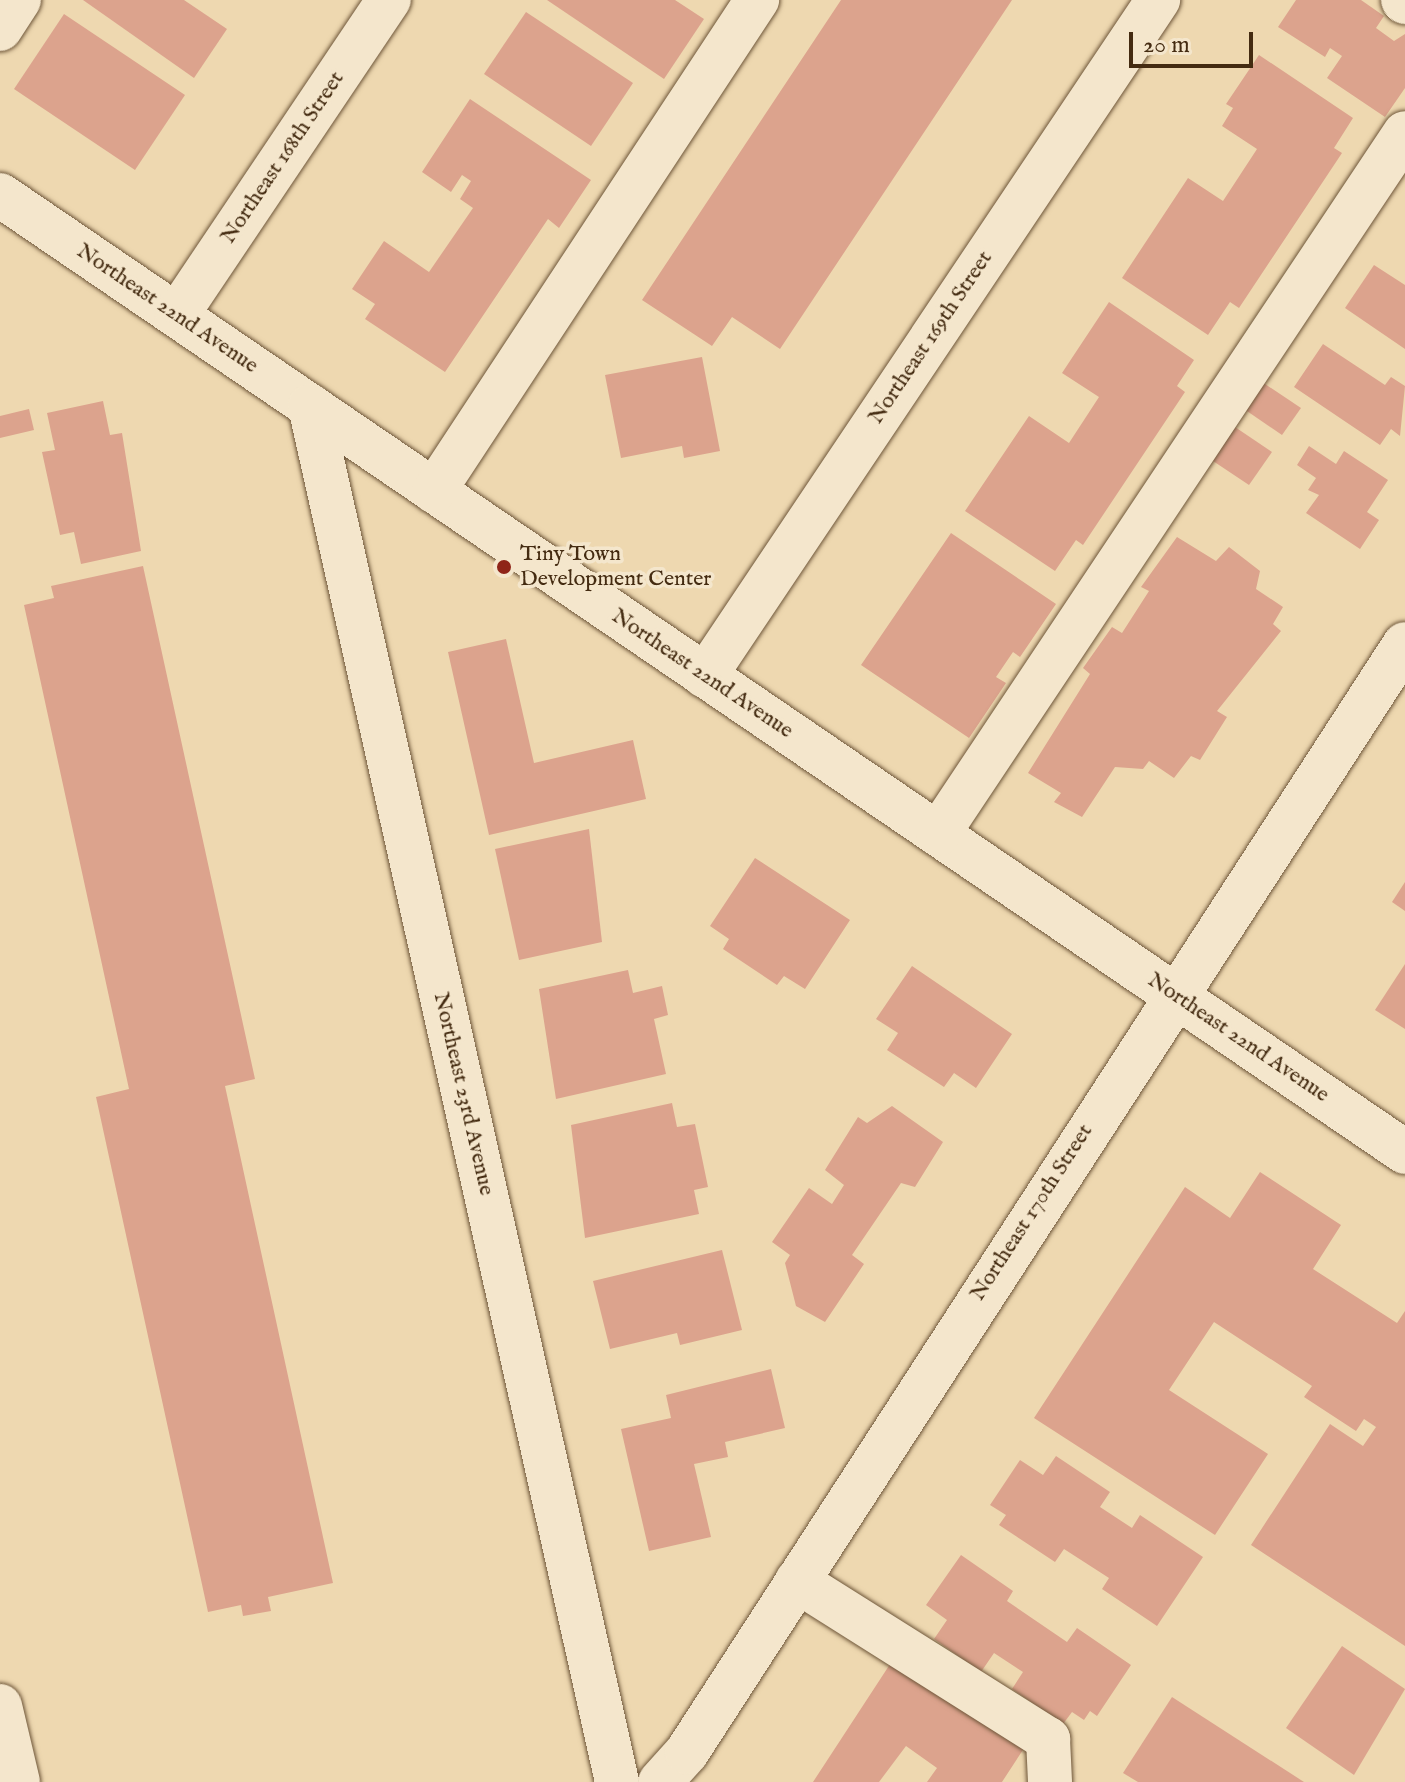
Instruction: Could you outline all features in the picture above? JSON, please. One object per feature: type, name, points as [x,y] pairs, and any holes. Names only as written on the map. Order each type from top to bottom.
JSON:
[{"type":"street","points":[[0,29],[19,0]]},
{"type":"street","name":"Northeast 168th Street","points":[[177,315],[389,0]]},
{"type":"street","points":[[434,491],[757,0]]},
{"type":"street","name":"Northeast 169th Street","points":[[705,676],[1158,0]]},
{"type":"street","points":[[938,834],[1405,133]]},
{"type":"street","name":"Northeast 22nd Avenue","points":[[0,195],[1405,1152]]},
{"type":"street","name":"Northeast 23rd Avenue","points":[[310,406],[617,1782]]},
{"type":"street","name":"Northeast 170th Street","points":[[660,1782],[797,1581],[1173,993],[1405,644]]},
{"type":"street","points":[[797,1581],[1048,1739],[1050,1782]]},
{"type":"street","points":[[0,1706],[18,1782]]},
{"type":"building","points":[[83,0],[184,0],[227,29],[194,78]]},
{"type":"building","points":[[547,0],[675,0],[704,19],[664,79]]},
{"type":"building","points":[[841,0],[1012,0],[780,349],[732,317],[712,346],[642,300]]},
{"type":"building","points":[[1296,0],[1361,0],[1384,16],[1376,28],[1394,41],[1405,34],[1405,88],[1385,117],[1327,78],[1342,56],[1330,48],[1325,57],[1278,27]]},
{"type":"building","points":[[526,12],[633,83],[591,146],[484,74]]},
{"type":"building","points":[[64,14],[185,95],[135,170],[14,89]]},
{"type":"building","points":[[1259,55],[1353,118],[1334,148],[1342,153],[1239,308],[1230,302],[1208,335],[1122,278],[1188,178],[1223,201],[1257,149],[1222,126],[1233,108],[1226,104]]},
{"type":"building","points":[[470,99],[591,180],[559,228],[548,219],[445,372],[365,319],[375,304],[352,289],[384,241],[429,272],[473,208],[460,199],[471,181],[462,175],[451,192],[422,172]]},
{"type":"building","points":[[1374,265],[1405,285],[1405,349],[1345,308]]},
{"type":"building","points":[[1109,302],[1194,360],[1177,386],[1185,392],[1083,545],[1076,540],[1055,571],[965,511],[1029,416],[1069,443],[1099,397],[1062,373]]},
{"type":"building","points":[[1323,344],[1385,385],[1391,377],[1405,386],[1400,436],[1391,429],[1380,445],[1294,387]]},
{"type":"building","points":[[702,357],[720,451],[684,458],[682,446],[621,458],[605,375]]},
{"type":"building","points":[[1262,382],[1301,408],[1282,435],[1244,409]]},
{"type":"building","points":[[103,401],[110,435],[122,433],[141,551],[81,564],[74,532],[60,535],[42,452],[55,450],[47,413]]},
{"type":"building","points":[[29,409],[34,430],[0,438],[0,416]]},
{"type":"building","points":[[1235,427],[1272,452],[1249,485],[1213,461]]},
{"type":"building","points":[[1309,446],[1336,464],[1344,451],[1388,480],[1367,512],[1379,520],[1360,549],[1306,513],[1319,495],[1308,490],[1316,478],[1297,465]]},
{"type":"building","points":[[951,533],[1056,604],[1020,657],[1013,652],[996,677],[1006,683],[969,738],[861,665]]},
{"type":"building","points":[[1177,537],[1216,561],[1229,547],[1260,571],[1256,589],[1283,607],[1273,624],[1281,631],[1217,711],[1227,717],[1200,760],[1191,756],[1174,778],[1149,761],[1143,769],[1115,767],[1082,817],[1054,802],[1061,793],[1028,773],[1090,674],[1083,668],[1112,627],[1122,633],[1149,591],[1141,587]]},
{"type":"building","points":[[143,566],[255,1079],[225,1086],[333,1583],[268,1597],[271,1611],[243,1616],[241,1605],[208,1612],[96,1097],[129,1089],[24,605],[54,598],[51,586]]},
{"type":"building","points":[[506,639],[534,763],[633,740],[646,799],[489,835],[448,652]]},
{"type":"building","points":[[589,829],[602,942],[519,960],[495,849]]},
{"type":"building","points":[[755,858],[850,920],[805,989],[784,976],[777,985],[723,949],[729,939],[710,926]]},
{"type":"building","points":[[1405,882],[1405,911],[1392,902]]},
{"type":"building","points":[[1405,964],[1405,1029],[1375,1010]]},
{"type":"building","points":[[912,966],[1012,1034],[976,1088],[954,1073],[944,1087],[887,1050],[898,1033],[876,1019]]},
{"type":"building","points":[[628,970],[633,993],[662,986],[668,1015],[654,1019],[666,1074],[556,1099],[539,989]]},
{"type":"building","points":[[672,1103],[677,1127],[695,1124],[708,1187],[694,1190],[699,1214],[585,1238],[571,1125]]},
{"type":"building","points":[[892,1106],[943,1142],[915,1187],[901,1183],[852,1255],[864,1264],[825,1322],[796,1306],[785,1263],[790,1255],[772,1242],[809,1188],[832,1204],[844,1185],[825,1170],[858,1117],[867,1123]]},
{"type":"building","points":[[1260,1172],[1341,1225],[1313,1269],[1397,1323],[1405,1311],[1405,1646],[1251,1545],[1330,1424],[1363,1446],[1376,1427],[1364,1419],[1356,1431],[1304,1397],[1312,1386],[1214,1322],[1169,1390],[1268,1454],[1215,1535],[1034,1418],[1185,1187],[1230,1218]]},
{"type":"building","points":[[722,1250],[742,1330],[680,1345],[677,1333],[610,1349],[593,1281]]},
{"type":"building","points":[[771,1369],[785,1428],[725,1442],[728,1457],[694,1464],[711,1537],[649,1551],[621,1429],[671,1418],[666,1395]]},
{"type":"building","points":[[1056,1456],[1110,1492],[1100,1507],[1132,1528],[1140,1515],[1203,1557],[1157,1626],[1102,1589],[1109,1578],[1064,1549],[1055,1562],[999,1525],[1006,1515],[990,1505],[1020,1460],[1043,1475]]},
{"type":"building","points":[[961,1555],[1013,1591],[1007,1601],[1067,1642],[1077,1628],[1131,1665],[1097,1716],[1090,1711],[1084,1720],[1072,1712],[1063,1724],[1012,1689],[1023,1672],[994,1653],[981,1672],[934,1639],[947,1620],[926,1605]]},
{"type":"building","points":[[1342,1646],[1405,1689],[1354,1775],[1286,1728]]},
{"type":"building","points":[[896,1655],[1028,1742],[1002,1782],[927,1782],[937,1768],[906,1746],[879,1782],[813,1782]]},
{"type":"building","points":[[1172,1697],[1304,1782],[1138,1782],[1123,1773]]},
{"type":"place","name":"Tiny Town Development Center","points":[[504,567]]}]
